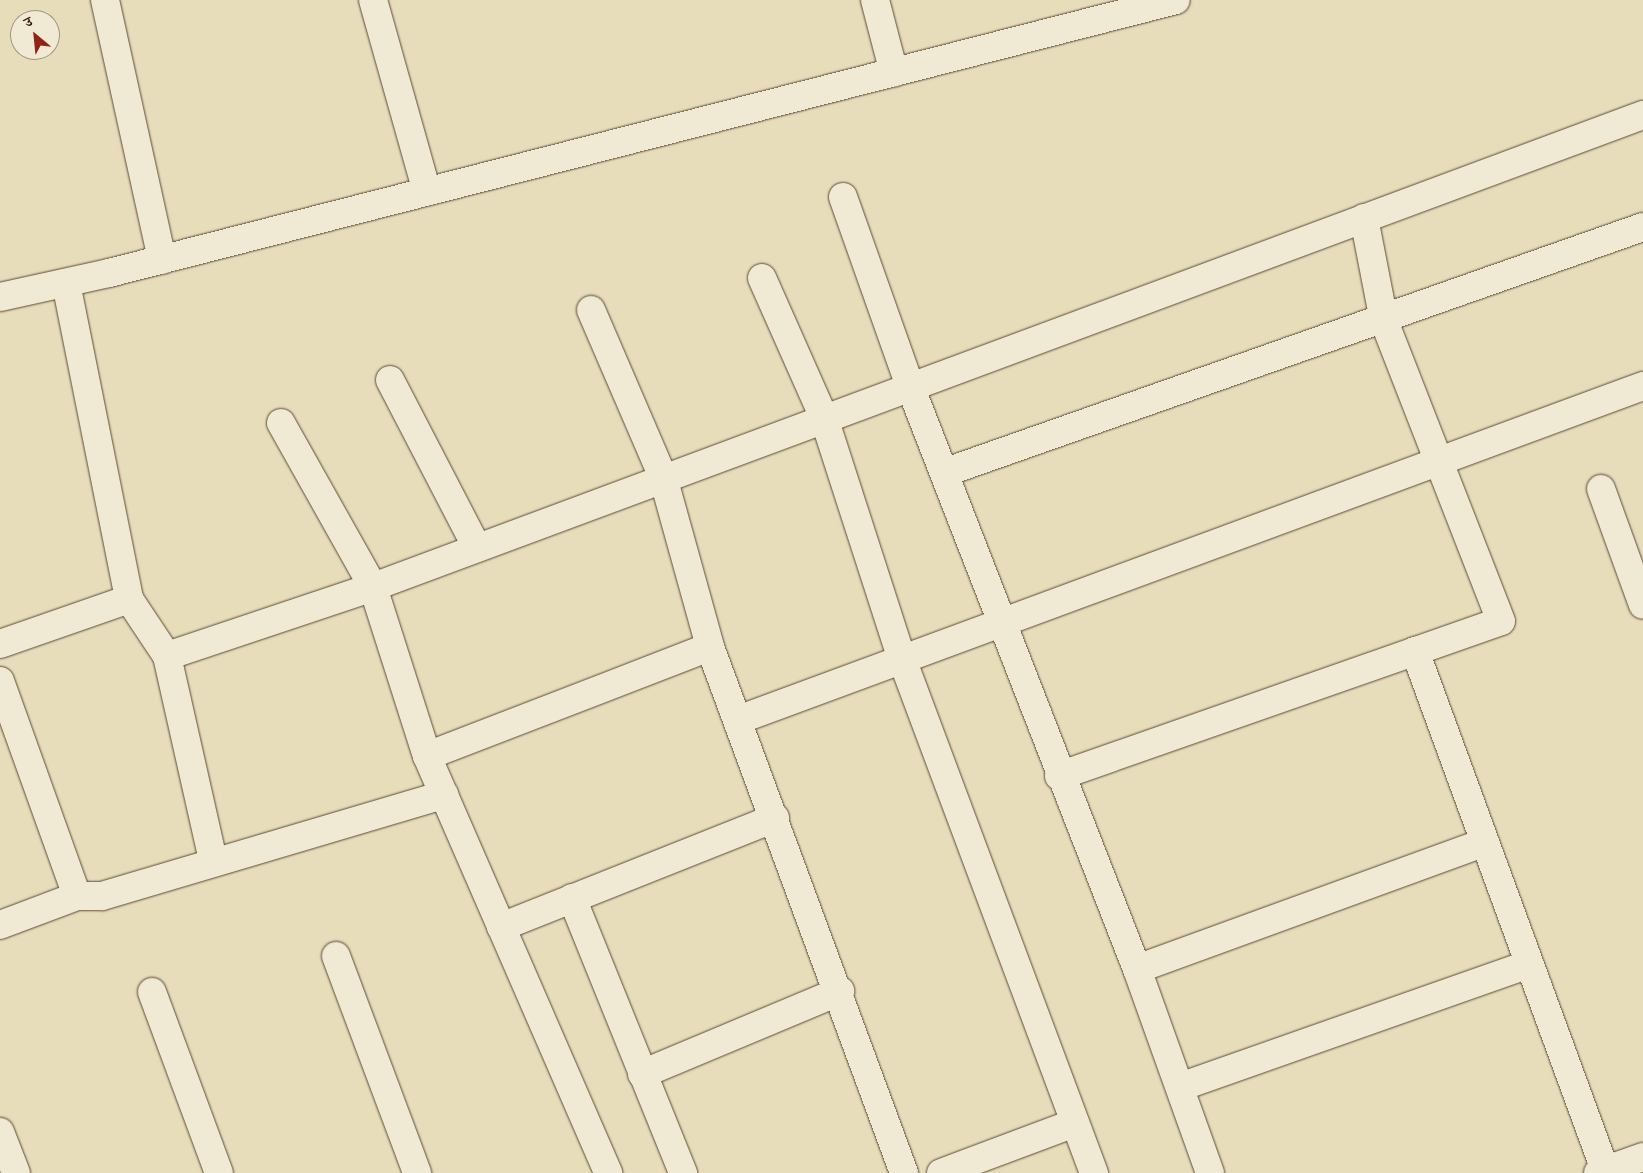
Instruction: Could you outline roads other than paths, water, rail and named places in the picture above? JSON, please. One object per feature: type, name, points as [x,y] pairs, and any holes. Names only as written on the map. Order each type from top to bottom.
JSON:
[{"type":"street","points":[[105,0],[162,260]]},
{"type":"street","points":[[373,0],[427,192]]},
{"type":"street","points":[[874,0],[894,72]]},
{"type":"street","points":[[0,297],[162,260],[1176,0]]},
{"type":"street","points":[[167,656],[372,587],[1643,115]]},
{"type":"street","points":[[843,197],[910,386],[946,472],[1000,622],[1059,776],[1137,970],[1210,1173]]},
{"type":"street","points":[[1059,776],[1501,621],[1384,321],[1364,218]]},
{"type":"street","points":[[946,472],[1384,321],[1643,227]]},
{"type":"street","points":[[762,278],[824,418],[902,659],[1094,1173]]},
{"type":"street","points":[[66,282],[129,599],[167,656],[213,860]]},
{"type":"street","points":[[591,310],[663,478],[710,647],[840,991],[904,1173]]},
{"type":"street","points":[[390,380],[478,548]]},
{"type":"street","points":[[738,720],[1643,386]]},
{"type":"street","points":[[281,423],[372,587],[427,756],[608,1173]]},
{"type":"street","points":[[1601,489],[1643,605]]},
{"type":"street","points":[[0,644],[129,599]]},
{"type":"street","points":[[427,756],[710,647]]},
{"type":"street","points":[[1415,651],[1529,964],[1601,1172],[1643,1157]]},
{"type":"street","points":[[0,681],[77,896]]},
{"type":"street","points":[[0,925],[77,896],[102,896],[213,860],[444,795]]},
{"type":"street","points":[[501,927],[775,818]]},
{"type":"street","points":[[1137,970],[1485,842]]},
{"type":"street","points":[[572,898],[683,1173]]},
{"type":"street","points":[[336,956],[417,1173]]},
{"type":"street","points":[[1180,1087],[1529,964]]},
{"type":"street","points":[[642,1074],[840,991]]},
{"type":"street","points":[[152,992],[219,1173]]},
{"type":"street","points":[[941,1173],[1075,1123]]},
{"type":"street","points":[[0,1132],[16,1173]]}]
